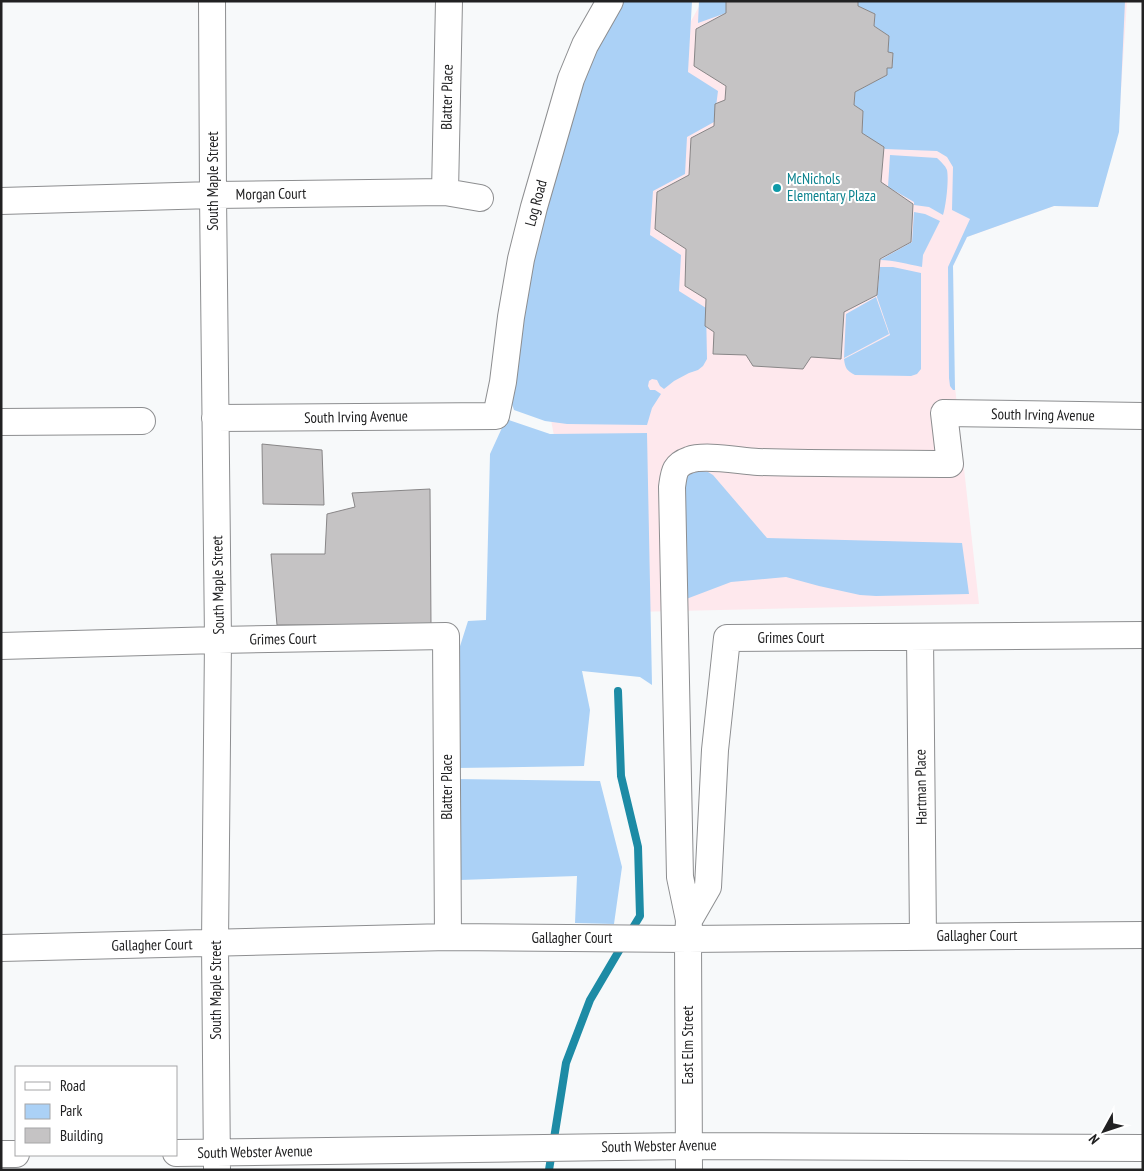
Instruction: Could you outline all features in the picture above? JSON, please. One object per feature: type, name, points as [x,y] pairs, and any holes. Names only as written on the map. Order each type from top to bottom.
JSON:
[{"type":"street","name":"South Maple Street","points":[[212,1],[212,195],[218,640],[217,1161]]},
{"type":"street","name":"Blatter Place","points":[[445,192],[449,1]]},
{"type":"street","name":"Log Road","points":[[496,416],[503,382],[521,259],[534,207],[570,79],[585,45],[610,1]]},
{"type":"street","name":"Morgan Court","points":[[1,201],[212,195],[445,192],[480,198]]},
{"type":"street","name":"South Irving Avenue","points":[[944,414],[1143,416]]},
{"type":"street","name":"East Elm Street","points":[[689,1158],[680,933],[672,487],[674,472],[678,466],[689,460],[710,458],[756,462],[950,464],[944,414]]},
{"type":"street","name":"South Irving Avenue","points":[[215,418],[496,416]]},
{"type":"street","points":[[1,422],[142,421]]},
{"type":"street","name":"Grimes Court","points":[[680,933],[708,888],[715,750],[727,638],[1143,635]]},
{"type":"street","name":"Blatter Place","points":[[446,636],[448,937]]},
{"type":"street","name":"Grimes Court","points":[[1,646],[446,636]]},
{"type":"street","name":"Hartman Place","points":[[920,637],[923,937]]},
{"type":"street","name":"Gallagher Court","points":[[1,948],[448,937],[585,938],[680,933],[923,937],[1143,936]]},
{"type":"street","name":"South Webster Avenue","points":[[178,1153],[217,1161],[536,1148],[622,1147],[689,1158],[1143,1148]]},
{"type":"street","points":[[1,1154],[15,1154]]},
{"type":"shaded area","points":[[702,1],[1127,1],[1119,120],[1098,207],[1054,206],[967,237],[953,266],[954,378],[979,604],[588,613],[551,420],[656,85]]},
{"type":"green space","points":[[612,1],[692,1],[688,72],[718,91],[714,122],[687,137],[685,174],[653,191],[650,235],[681,255],[679,291],[706,308],[707,359],[698,370],[674,381],[664,389],[657,380],[652,379],[649,381],[648,386],[650,390],[655,390],[661,394],[652,408],[647,425],[567,424],[545,421],[514,410],[505,385],[573,81]]},
{"type":"green space","points":[[699,1],[726,1],[726,13],[698,23]]},
{"type":"green space","points":[[858,1],[1125,1],[1119,132],[1098,207],[1054,206],[967,237],[953,266],[955,390],[950,386],[949,378],[948,267],[970,219],[952,210],[953,167],[947,157],[937,151],[885,149],[862,133],[863,111],[854,105],[855,92],[887,75],[887,68],[892,68],[893,53],[888,52],[889,36],[874,26],[875,14],[858,6]]},
{"type":"green space","points":[[890,155],[937,158],[943,164],[947,170],[948,180],[943,215],[929,207],[914,205],[914,202],[888,187]]},
{"type":"green space","points":[[914,212],[925,214],[940,221],[923,255],[922,267],[880,260],[912,242]]},
{"type":"green space","points":[[880,267],[893,267],[921,273],[921,369],[917,374],[911,376],[855,375],[848,371],[845,365],[844,359],[890,335],[877,297]]},
{"type":"green space","points":[[876,297],[889,334],[844,358],[846,314]]},
{"type":"green space","points":[[506,419],[550,434],[647,433],[652,685],[640,677],[582,671],[590,710],[584,766],[456,768],[455,662],[468,621],[486,620],[490,454]]},
{"type":"green space","points":[[702,471],[713,475],[767,538],[962,543],[969,594],[860,595],[786,577],[731,582],[681,601],[683,480],[691,474]]},
{"type":"green space","points":[[455,779],[600,781],[622,867],[614,924],[575,923],[577,876],[460,880]]},
{"type":"building","name":"McNichols Elementary Plaza","points":[[726,1],[858,1],[858,6],[875,14],[874,26],[889,36],[888,52],[893,53],[892,68],[887,68],[887,75],[855,92],[854,105],[863,111],[862,133],[884,147],[881,182],[913,204],[911,242],[880,259],[877,295],[844,312],[841,359],[811,357],[803,369],[753,366],[746,355],[713,354],[714,332],[705,326],[706,299],[685,286],[686,249],[655,229],[657,192],[689,175],[691,138],[714,126],[715,104],[725,100],[726,86],[694,66],[696,29],[726,13]]},
{"type":"building","points":[[262,444],[322,450],[324,505],[263,504]]},
{"type":"building","points":[[430,489],[431,625],[277,625],[271,554],[325,554],[327,514],[355,507],[352,493]]},
{"type":"waterway","points":[[618,691],[621,776],[638,847],[640,916],[629,934]]},
{"type":"waterway","points":[[549,1170],[566,1063],[590,1000],[623,944]]},
{"type":"place","name":"McNichols Elementary Plaza","points":[[777,188]]}]
